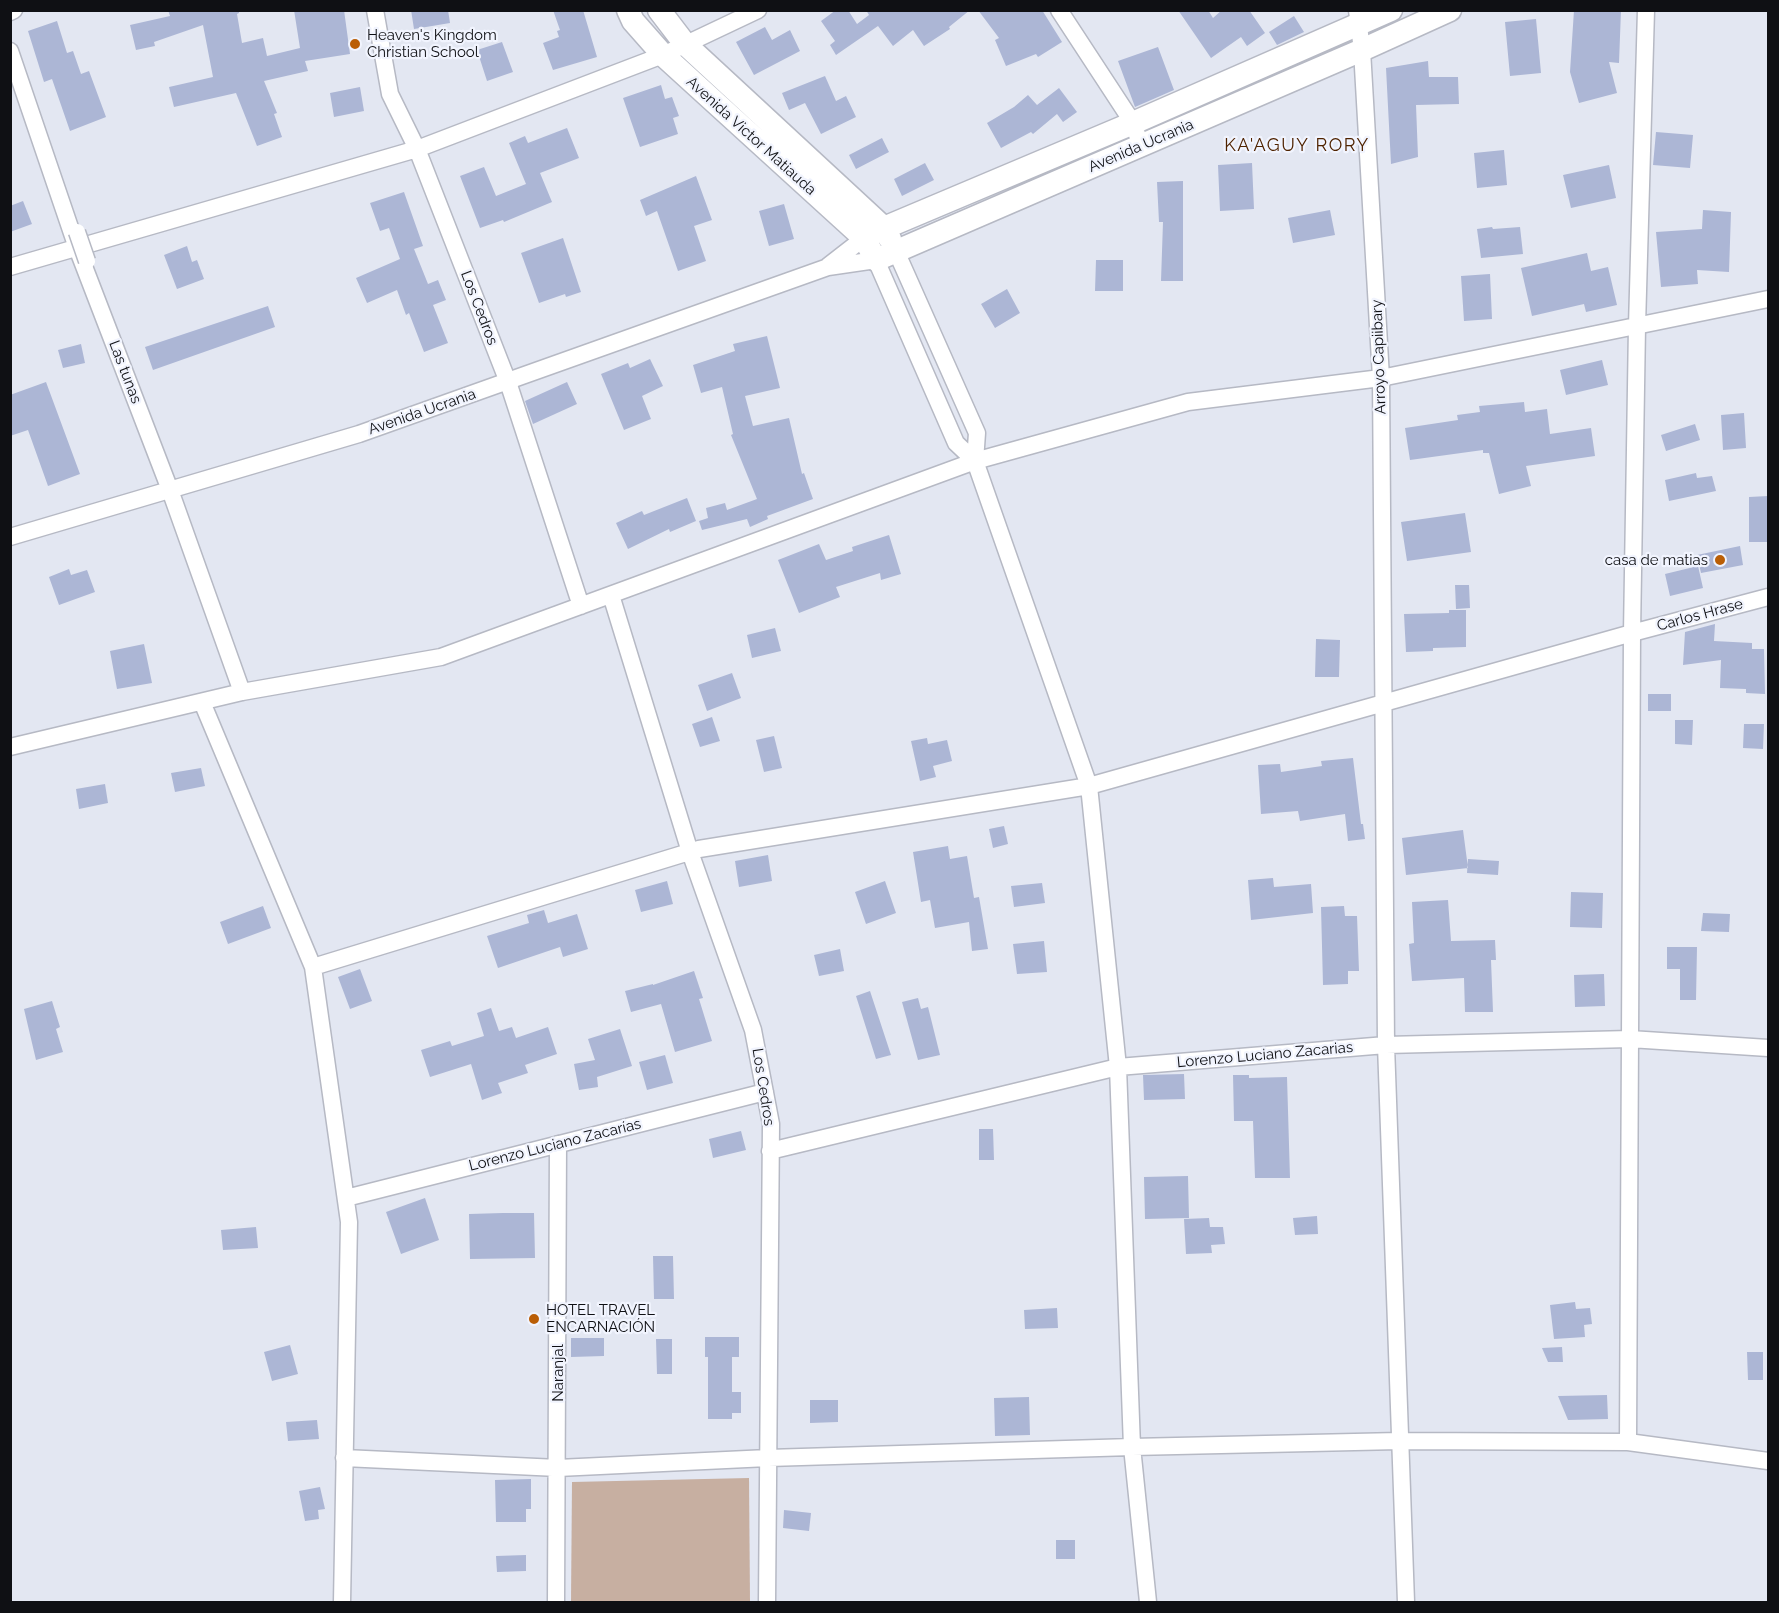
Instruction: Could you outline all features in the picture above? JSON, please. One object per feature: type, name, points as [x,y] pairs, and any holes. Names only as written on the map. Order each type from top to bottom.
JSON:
[{"type":"main road","name":"Avenida Victor Matiauda","points":[[628,10],[633,21],[663,55],[886,256]]},
{"type":"main road","name":"Avenida Victor Matiauda","points":[[659,10],[685,44],[884,228],[886,256]]},
{"type":"main road","name":"Avenida Ucrania","points":[[864,238],[1133,123],[1358,18],[1391,10]]},
{"type":"main road","name":"Avenida Ucrania","points":[[886,256],[1450,10]]},
{"type":"street","name":"Los Cedros","points":[[375,10],[390,94],[417,149],[508,382],[582,606]]},
{"type":"street","points":[[10,267],[417,149],[663,55],[758,10]]},
{"type":"street","points":[[1059,10],[1133,123],[1141,146]]},
{"type":"street","points":[[1628,1442],[1632,633],[1637,326],[1646,10]]},
{"type":"street","name":"Arroyo Capiibary","points":[[1358,18],[1362,50],[1381,378],[1386,1045],[1406,1602]]},
{"type":"street","name":"Las tunas","points":[[10,51],[242,692]]},
{"type":"street","name":"Avenida Ucrania","points":[[828,267],[864,238]]},
{"type":"street","points":[[886,256],[956,443],[975,461]]},
{"type":"street","points":[[886,256],[977,433],[975,461],[1089,786],[1118,1067],[1132,1447],[1148,1602]]},
{"type":"street","name":"Avenida Ucrania","points":[[10,537],[359,434],[828,267],[886,256]]},
{"type":"street","points":[[10,747],[242,692],[441,657],[975,461],[1188,402],[1381,378],[1768,299]]},
{"type":"street","name":"Los Cedros","points":[[611,596],[690,852],[753,1030],[771,1124],[767,1602]]},
{"type":"street","name":"Carlos Hrase","points":[[313,967],[690,852],[1089,786],[1768,597]]},
{"type":"street","points":[[202,702],[313,967],[349,1222],[342,1602]]},
{"type":"street","name":"Lorenzo Luciano Zacarias","points":[[770,1151],[1118,1067],[1386,1045],[1630,1039],[1768,1048]]},
{"type":"street","name":"Lorenzo Luciano Zacarías","points":[[346,1198],[765,1092]]},
{"type":"street","name":"Naranjal","points":[[556,1602],[558,1144]]},
{"type":"street","points":[[344,1458],[558,1468],[768,1458],[1132,1447],[1399,1442],[1628,1442],[1768,1461]]},
{"type":"shaded area","points":[[749,1478],[750,1602],[571,1602],[572,1482]]},
{"type":"building","points":[[168,10],[239,10],[237,14],[242,43],[263,38],[267,56],[300,48],[294,10],[344,10],[350,54],[305,61],[308,71],[264,81],[277,113],[274,114],[282,137],[257,146],[236,93],[174,107],[169,87],[213,77],[203,25],[154,42],[155,46],[136,50],[130,25],[170,16]]},
{"type":"building","points":[[411,10],[448,10],[450,23],[414,29]]},
{"type":"building","points":[[553,10],[583,10],[597,57],[553,70],[543,43],[559,37],[557,31],[560,30]]},
{"type":"building","points":[[836,10],[848,10],[857,24],[869,15],[866,10],[970,10],[949,27],[950,29],[924,46],[913,30],[893,46],[878,26],[836,55],[830,45],[835,41],[821,21]]},
{"type":"building","points":[[978,10],[1042,10],[1062,42],[1038,57],[1036,54],[1006,66],[995,40],[999,38]]},
{"type":"building","points":[[1178,10],[1208,10],[1213,18],[1222,10],[1249,10],[1265,33],[1247,46],[1241,37],[1211,58]]},
{"type":"building","points":[[1574,10],[1621,10],[1619,63],[1609,62],[1617,93],[1579,103],[1570,72]]},
{"type":"building","points":[[1294,16],[1304,32],[1277,45],[1269,32]]},
{"type":"building","points":[[1536,19],[1541,73],[1510,76],[1505,22]]},
{"type":"building","points":[[57,21],[67,53],[73,51],[81,74],[89,71],[106,117],[70,131],[52,79],[44,82],[28,31]]},
{"type":"building","points":[[765,27],[772,40],[790,30],[800,51],[754,75],[736,42]]},
{"type":"building","points":[[502,42],[513,72],[487,81],[477,50]]},
{"type":"building","points":[[1158,47],[1174,90],[1135,107],[1118,61]]},
{"type":"building","points":[[1428,61],[1429,77],[1458,77],[1459,104],[1416,105],[1418,157],[1391,164],[1386,68]]},
{"type":"building","points":[[825,76],[836,101],[846,96],[856,117],[821,134],[805,103],[789,110],[782,93]]},
{"type":"building","points":[[661,85],[665,99],[672,97],[679,116],[673,118],[678,134],[640,147],[623,98]]},
{"type":"building","points":[[360,87],[364,111],[334,117],[330,93]]},
{"type":"building","points":[[1059,88],[1077,112],[1063,122],[1057,114],[1033,134],[1031,132],[1001,148],[987,123],[1014,107],[1028,95],[1037,105]]},
{"type":"building","points":[[567,128],[579,158],[540,173],[552,202],[504,222],[503,220],[480,228],[460,176],[484,167],[496,196],[526,184],[509,143],[525,136],[528,143]]},
{"type":"building","points":[[1656,132],[1693,135],[1690,168],[1653,165]]},
{"type":"building","points":[[882,138],[889,152],[856,169],[849,155]]},
{"type":"building","points":[[1504,150],[1507,185],[1477,188],[1474,153]]},
{"type":"building","points":[[925,163],[934,180],[902,196],[894,179]]},
{"type":"building","points":[[1252,163],[1254,209],[1220,211],[1218,165]]},
{"type":"building","points":[[1609,165],[1616,198],[1571,208],[1563,175]]},
{"type":"building","points":[[696,176],[712,220],[694,226],[706,261],[678,271],[657,211],[646,216],[640,200]]},
{"type":"building","points":[[1183,181],[1183,281],[1161,281],[1163,222],[1159,222],[1157,182]]},
{"type":"building","points":[[404,192],[423,246],[414,249],[428,284],[438,280],[446,300],[433,305],[448,343],[424,352],[409,313],[406,315],[397,290],[367,303],[356,278],[400,259],[389,228],[380,231],[370,203]]},
{"type":"building","points":[[23,201],[32,224],[10,232],[10,206]]},
{"type":"building","points":[[784,204],[794,239],[769,246],[759,211]]},
{"type":"building","points":[[1330,210],[1335,235],[1293,243],[1288,218]]},
{"type":"building","points":[[1703,210],[1731,212],[1729,272],[1697,270],[1698,284],[1661,287],[1656,232],[1702,229]]},
{"type":"building","points":[[1492,227],[1493,229],[1520,227],[1523,254],[1481,258],[1477,229]]},
{"type":"building","points":[[563,238],[581,292],[566,297],[565,294],[539,303],[521,253]]},
{"type":"building","points":[[187,246],[192,262],[197,260],[204,279],[177,289],[164,255]]},
{"type":"building","points":[[1587,253],[1591,271],[1608,267],[1617,305],[1586,312],[1584,304],[1532,316],[1521,268]]},
{"type":"building","points":[[1096,260],[1123,260],[1123,291],[1095,291]]},
{"type":"building","points":[[1490,274],[1492,319],[1464,321],[1461,276]]},
{"type":"building","points":[[1007,289],[1020,313],[995,328],[981,304]]},
{"type":"building","points":[[268,306],[275,327],[153,370],[145,347]]},
{"type":"building","points":[[767,336],[780,388],[745,396],[753,426],[789,418],[802,474],[804,473],[813,499],[767,516],[768,519],[750,527],[747,519],[702,530],[699,521],[708,518],[706,508],[725,503],[727,510],[757,499],[731,435],[733,434],[722,387],[701,393],[693,365],[735,351],[733,344]]},
{"type":"building","points":[[81,344],[85,363],[63,368],[58,350]]},
{"type":"building","points":[[650,359],[663,386],[642,396],[651,419],[624,430],[601,374],[628,363],[630,368]]},
{"type":"building","points":[[1602,360],[1608,385],[1566,395],[1560,370]]},
{"type":"building","points":[[46,382],[80,474],[48,486],[28,430],[10,436],[10,395]]},
{"type":"building","points":[[567,382],[577,404],[533,424],[525,401]]},
{"type":"building","points":[[1524,402],[1525,412],[1547,409],[1550,434],[1591,428],[1595,456],[1526,466],[1531,486],[1499,494],[1489,453],[1483,453],[1483,450],[1410,460],[1405,428],[1458,420],[1457,415],[1480,412],[1479,406]]},
{"type":"building","points":[[1744,413],[1746,448],[1723,450],[1721,415]]},
{"type":"building","points":[[1695,424],[1700,440],[1666,451],[1661,435]]},
{"type":"building","points":[[1696,473],[1697,478],[1712,476],[1716,491],[1669,501],[1665,480]]},
{"type":"building","points":[[1768,496],[1768,542],[1749,542],[1749,497]]},
{"type":"building","points":[[687,498],[696,521],[670,532],[669,529],[628,549],[616,523],[642,511],[644,515]]},
{"type":"building","points":[[1465,513],[1471,552],[1407,561],[1401,522]]},
{"type":"building","points":[[889,535],[901,574],[881,580],[880,573],[836,587],[840,597],[799,613],[778,560],[819,544],[826,560],[853,551],[852,547]]},
{"type":"building","name":"casa de matias","points":[[1740,546],[1743,565],[1701,573],[1697,555]]},
{"type":"building","points":[[1698,566],[1703,588],[1670,596],[1665,574]]},
{"type":"building","points":[[69,569],[71,575],[87,570],[95,592],[59,605],[49,577]]},
{"type":"building","points":[[1455,585],[1469,585],[1470,608],[1456,609]]},
{"type":"building","points":[[1449,610],[1466,610],[1466,647],[1406,652],[1404,614],[1449,613]]},
{"type":"building","points":[[1715,624],[1714,641],[1752,643],[1752,649],[1764,649],[1765,694],[1746,693],[1746,689],[1720,688],[1721,660],[1683,665],[1685,632]]},
{"type":"building","points":[[775,628],[781,651],[752,658],[747,635]]},
{"type":"building","points":[[1316,639],[1340,640],[1339,677],[1315,677]]},
{"type":"building","points":[[144,644],[152,683],[117,689],[110,651]]},
{"type":"building","points":[[732,673],[741,698],[707,711],[698,685]]},
{"type":"building","points":[[1648,694],[1671,694],[1671,711],[1648,711]]},
{"type":"building","points":[[712,717],[720,741],[700,747],[692,724]]},
{"type":"building","points":[[1675,720],[1693,720],[1692,745],[1675,744]]},
{"type":"building","points":[[1744,724],[1764,724],[1763,749],[1743,748]]},
{"type":"building","points":[[774,736],[782,768],[764,772],[756,740]]},
{"type":"building","points":[[927,738],[928,744],[947,740],[952,761],[933,766],[936,777],[920,781],[911,741]]},
{"type":"building","points":[[1353,758],[1365,839],[1348,841],[1345,814],[1300,821],[1298,811],[1261,814],[1258,765],[1280,764],[1281,772],[1322,766],[1321,761]]},
{"type":"building","points":[[201,768],[205,786],[175,792],[171,773]]},
{"type":"building","points":[[105,784],[108,803],[79,809],[76,789]]},
{"type":"building","points":[[1004,826],[1008,844],[993,848],[989,829]]},
{"type":"building","points":[[1463,830],[1468,868],[1406,875],[1402,838]]},
{"type":"building","points":[[948,846],[950,859],[967,856],[974,898],[979,897],[988,949],[972,951],[969,922],[935,928],[930,900],[921,902],[913,852]]},
{"type":"building","points":[[768,855],[772,881],[739,887],[735,861]]},
{"type":"building","points":[[1468,859],[1499,861],[1498,875],[1467,873]]},
{"type":"building","points":[[1273,878],[1274,887],[1311,884],[1313,913],[1251,920],[1248,880]]},
{"type":"building","points":[[667,881],[673,904],[641,912],[635,890]]},
{"type":"building","points":[[885,881],[896,913],[866,924],[855,892]]},
{"type":"building","points":[[1042,883],[1045,903],[1014,907],[1011,886]]},
{"type":"building","points":[[1571,892],[1603,893],[1602,928],[1570,927]]},
{"type":"building","points":[[1448,900],[1451,941],[1495,940],[1496,960],[1491,960],[1493,1012],[1465,1012],[1464,978],[1412,981],[1409,944],[1414,943],[1412,902]]},
{"type":"building","points":[[263,906],[271,928],[228,944],[220,922]]},
{"type":"building","points":[[1344,906],[1345,916],[1357,916],[1359,971],[1348,971],[1348,984],[1323,985],[1321,907]]},
{"type":"building","points":[[544,910],[548,923],[577,914],[588,949],[563,957],[560,947],[498,968],[487,936],[529,923],[527,915]]},
{"type":"building","points":[[1703,913],[1730,914],[1729,932],[1701,931]]},
{"type":"building","points":[[1044,941],[1047,972],[1017,974],[1013,944]]},
{"type":"building","points":[[1667,947],[1697,947],[1696,1000],[1680,1000],[1680,969],[1667,969]]},
{"type":"building","points":[[840,949],[844,971],[819,976],[814,955]]},
{"type":"building","points":[[360,969],[372,1001],[350,1009],[338,977]]},
{"type":"building","points":[[694,971],[703,998],[699,999],[712,1041],[675,1052],[661,1004],[631,1012],[625,991],[653,985]]},
{"type":"building","points":[[1604,974],[1605,1006],[1575,1007],[1574,975]]},
{"type":"building","points":[[870,991],[891,1055],[876,1059],[856,996]]},
{"type":"building","points":[[918,998],[921,1009],[928,1007],[940,1055],[918,1060],[902,1002]]},
{"type":"building","points":[[52,1001],[60,1027],[56,1029],[63,1052],[36,1060],[24,1009]]},
{"type":"building","points":[[491,1008],[499,1031],[512,1027],[516,1038],[548,1027],[557,1054],[525,1065],[528,1073],[498,1083],[502,1093],[482,1100],[471,1064],[430,1077],[421,1050],[450,1041],[452,1046],[484,1036],[477,1013]]},
{"type":"building","points":[[620,1029],[632,1066],[597,1077],[598,1087],[579,1090],[574,1064],[595,1060],[588,1039]]},
{"type":"building","points":[[665,1055],[673,1083],[647,1090],[639,1062]]},
{"type":"building","points":[[1184,1074],[1185,1099],[1144,1100],[1143,1075]]},
{"type":"building","points":[[1233,1075],[1249,1075],[1249,1078],[1287,1077],[1290,1178],[1255,1178],[1253,1121],[1234,1121]]},
{"type":"building","points":[[979,1129],[993,1129],[994,1160],[979,1160]]},
{"type":"building","points":[[741,1131],[746,1150],[713,1158],[709,1139]]},
{"type":"building","points":[[1188,1176],[1189,1218],[1145,1219],[1144,1177]]},
{"type":"building","points":[[425,1198],[439,1240],[401,1254],[386,1212]]},
{"type":"building","points":[[534,1213],[535,1258],[470,1259],[469,1214]]},
{"type":"building","points":[[1317,1216],[1318,1234],[1295,1235],[1293,1218]]},
{"type":"building","points":[[1209,1218],[1210,1227],[1223,1227],[1225,1244],[1211,1245],[1212,1253],[1186,1254],[1184,1219]]},
{"type":"building","points":[[256,1227],[258,1248],[223,1250],[221,1230]]},
{"type":"building","points":[[653,1256],[673,1256],[674,1299],[654,1299]]},
{"type":"building","points":[[1575,1302],[1576,1309],[1590,1308],[1592,1324],[1584,1325],[1585,1337],[1554,1339],[1550,1305]]},
{"type":"building","points":[[1057,1308],[1058,1328],[1025,1329],[1024,1310]]},
{"type":"building","points":[[705,1337],[739,1337],[739,1357],[732,1357],[732,1392],[741,1392],[741,1413],[732,1413],[732,1419],[708,1419],[708,1357],[705,1357]]},
{"type":"building","points":[[571,1338],[604,1338],[604,1356],[571,1357]]},
{"type":"building","points":[[656,1339],[672,1339],[672,1374],[657,1374]]},
{"type":"building","points":[[290,1345],[298,1374],[272,1381],[264,1352]]},
{"type":"building","points":[[1562,1347],[1563,1362],[1548,1362],[1542,1348]]},
{"type":"building","points":[[1747,1352],[1763,1352],[1763,1380],[1748,1380]]},
{"type":"building","points":[[1607,1395],[1608,1419],[1568,1420],[1558,1396]]},
{"type":"building","points":[[1029,1397],[1030,1435],[995,1436],[994,1398]]},
{"type":"building","points":[[810,1400],[838,1400],[838,1422],[810,1423]]},
{"type":"building","points":[[317,1420],[319,1439],[288,1441],[286,1422]]},
{"type":"building","points":[[531,1479],[531,1509],[526,1509],[526,1522],[496,1522],[495,1480]]},
{"type":"building","points":[[320,1487],[325,1509],[318,1510],[319,1519],[305,1521],[299,1491]]},
{"type":"building","points":[[784,1510],[811,1513],[809,1531],[783,1528]]},
{"type":"building","points":[[1056,1540],[1075,1540],[1075,1559],[1056,1559]]},
{"type":"building","points":[[526,1555],[526,1571],[497,1572],[496,1556]]},
{"type":"place","name":"Heaven's Kingdom Christian School","points":[[355,44]]},
{"type":"place","name":"casa de matias","points":[[1720,560]]},
{"type":"place","name":"HOTEL TRAVEL ENCARNACIÓN","points":[[534,1319]]},
{"type":"district","name":"KA'AGUY RORY","points":[[1297,146]]}]
